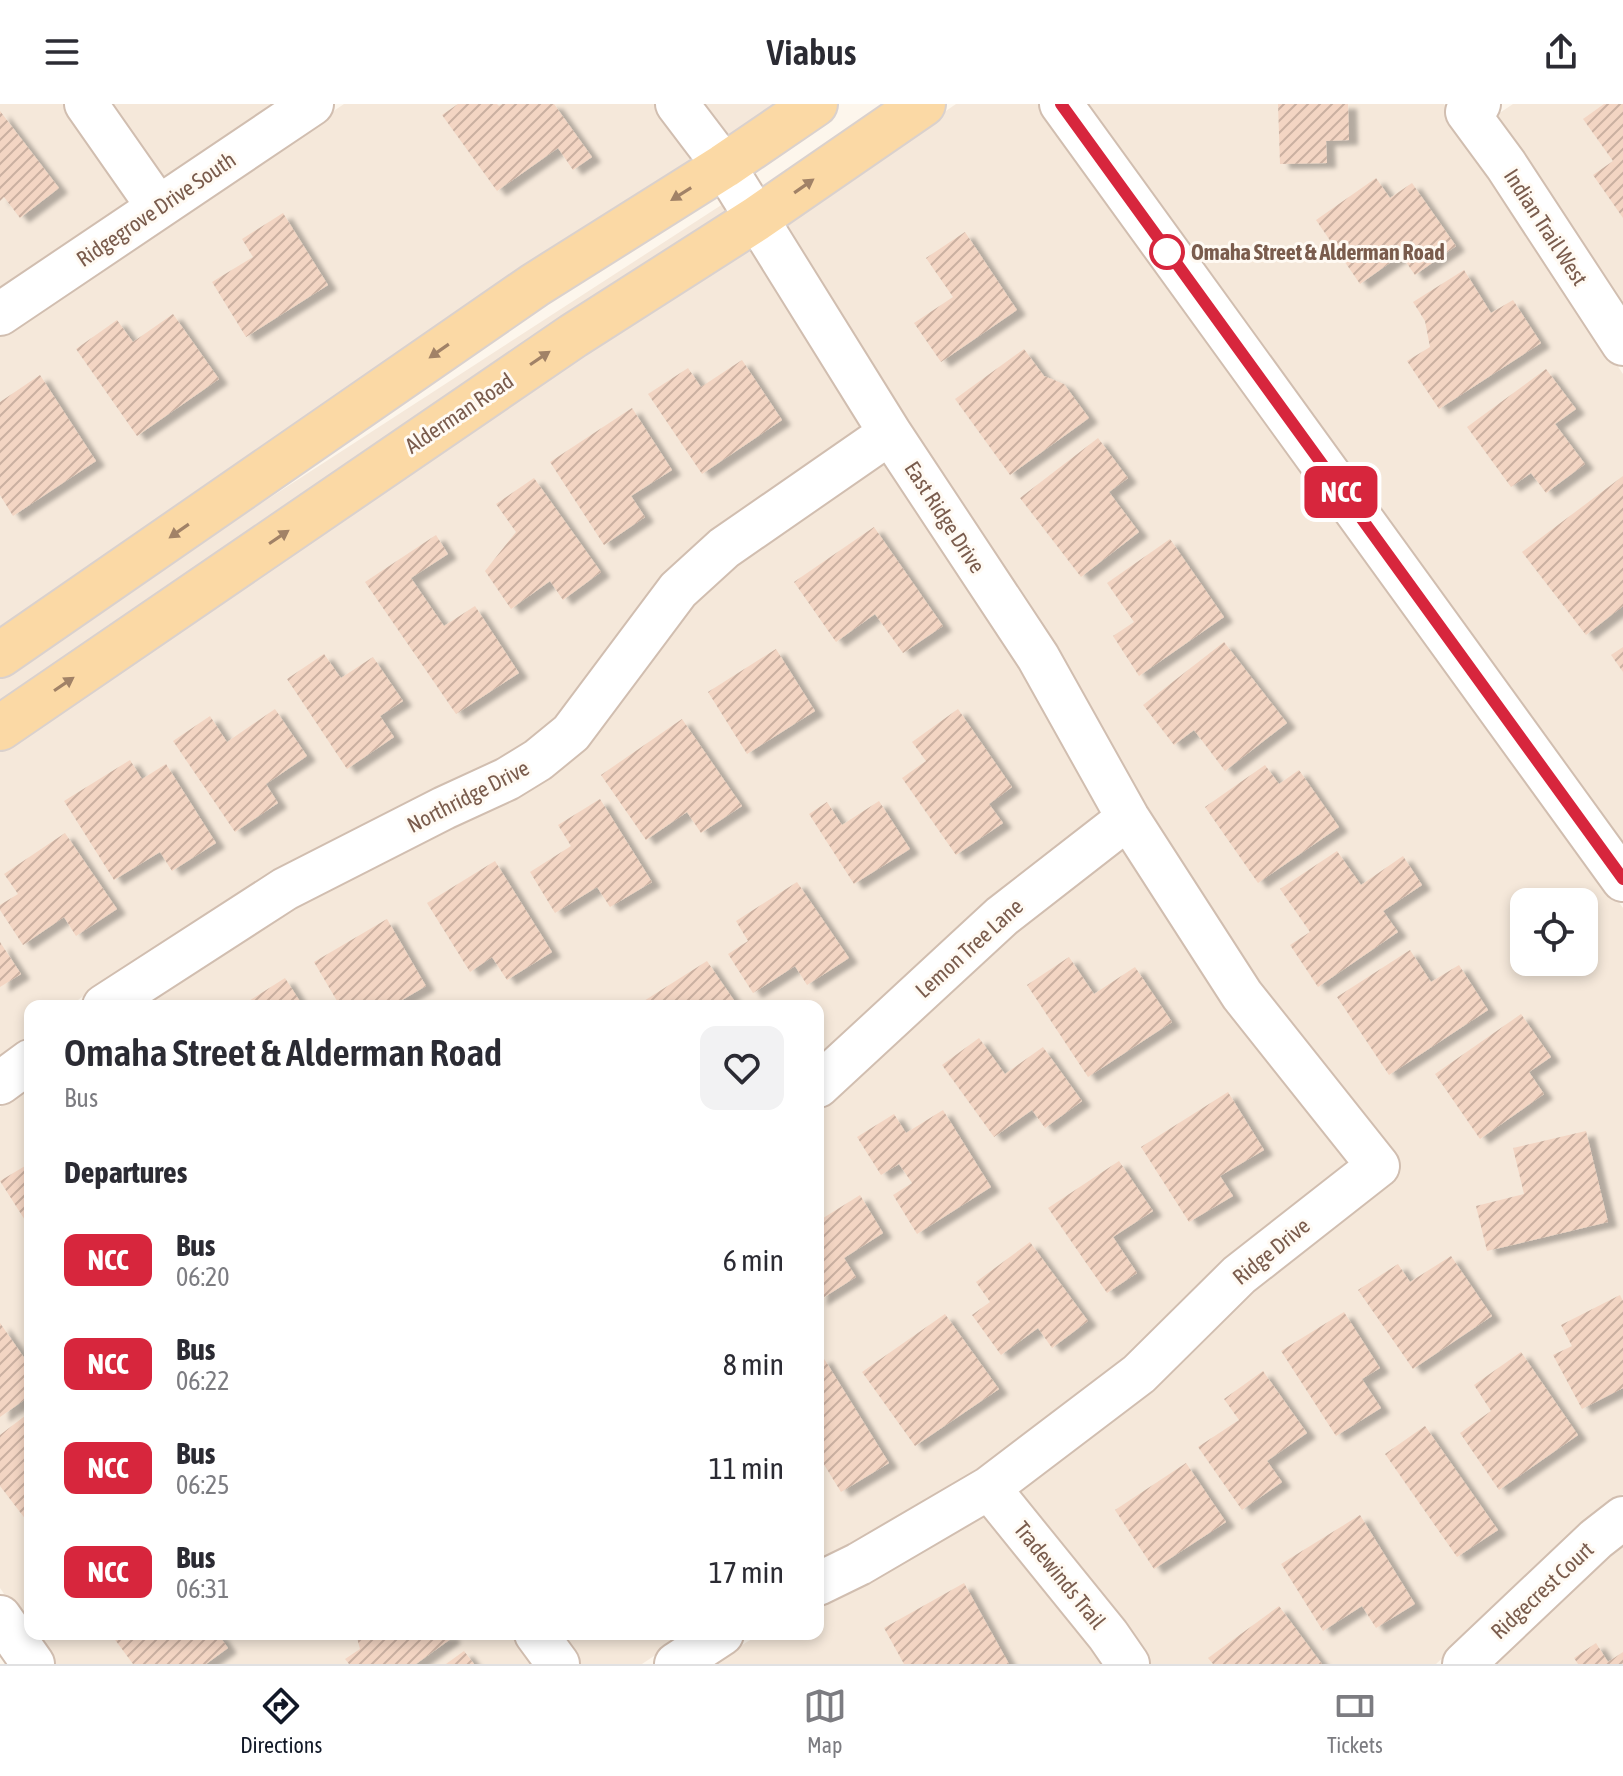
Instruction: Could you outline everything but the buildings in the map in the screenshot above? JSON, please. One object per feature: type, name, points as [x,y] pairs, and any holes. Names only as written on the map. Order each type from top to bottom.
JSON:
[{"type":"main road","points":[[0,655],[535,285],[724,166],[815,104]]},
{"type":"main road","name":"Alderman Road","points":[[0,728],[573,336],[756,219],[923,104]]},
{"type":"street","points":[[86,104],[158,207]]},
{"type":"street","name":"Ridgegrove Drive South","points":[[0,314],[312,104]]},
{"type":"street","name":"East Ridge Drive","points":[[677,104],[724,166],[890,433],[1038,657],[1128,818]]},
{"type":"street","points":[[1061,104],[1623,880]]},
{"type":"street","name":"Indian Trail West","points":[[1473,108],[1506,165],[1623,344]]},
{"type":"street","name":"Northridge Drive","points":[[113,1000],[285,889],[507,779],[538,760],[571,733],[678,590],[724,548],[890,433]]},
{"type":"street","name":"Lemon Tree Lane","points":[[824,1080],[1002,916],[1128,818]]},
{"type":"street","name":"Ridge Drive","points":[[824,1581],[989,1488],[1139,1374],[1239,1275],[1378,1166],[1242,995],[1128,818]]},
{"type":"street","points":[[0,1083],[24,1065]]},
{"type":"street","name":"Tradewinds Trail","points":[[989,1488],[1128,1664]]},
{"type":"street","name":"Ridgecrest Court","points":[[1464,1664],[1596,1539],[1623,1518]]},
{"type":"street","points":[[0,1617],[33,1664]]},
{"type":"street","points":[[540,1640],[558,1664]]},
{"type":"street","points":[[676,1664],[713,1640]]},
{"type":"shaded area","points":[[0,104],[65,104],[133,201],[0,291]]},
{"type":"shaded area","points":[[106,104],[278,104],[161,182]]},
{"type":"shaded area","points":[[344,104],[656,104],[699,160],[0,632],[0,337]]},
{"type":"shaded area","points":[[698,104],[782,104],[727,142]]},
{"type":"shaded area","points":[[956,104],[1040,104],[1623,908],[1623,1494],[1584,1525],[1436,1664],[1148,1664],[1014,1493],[1251,1290],[1389,1181],[1256,985],[780,225]]},
{"type":"shaded area","points":[[1082,104],[1444,104],[1623,374],[1623,851]]},
{"type":"shaded area","points":[[1513,104],[1623,104],[1623,313],[1492,118]]},
{"type":"shaded area","points":[[726,202],[732,211],[0,705],[0,678],[132,587]]},
{"type":"shaded area","points":[[752,244],[866,427],[558,720],[527,745],[94,988],[78,1000],[24,1000],[24,1041],[0,1059],[0,751],[583,351]]},
{"type":"shaded area","points":[[887,458],[1023,665],[1105,813],[824,1056],[824,1000],[148,1000],[295,906],[452,825],[736,563]]},
{"type":"shaded area","points":[[1125,845],[1353,1161],[1127,1360],[978,1473],[824,1560],[824,1106],[1014,930]]},
{"type":"shaded area","points":[[24,1089],[24,1623],[0,1588],[0,1107]]},
{"type":"shaded area","points":[[987,1512],[1107,1664],[711,1664],[750,1640],[824,1640],[824,1602],[869,1580]]},
{"type":"shaded area","points":[[1623,1542],[1623,1664],[1492,1664]]},
{"type":"shaded area","points":[[36,1640],[519,1640],[537,1664],[52,1664]]},
{"type":"shaded area","points":[[561,1640],[678,1640],[642,1664],[579,1664]]},
{"type":"bus line","name":"NCC","points":[[1061,104],[1623,879]]},
{"type":"place","name":"Omaha Street & Alderman Road","points":[[1167,252]]}]
